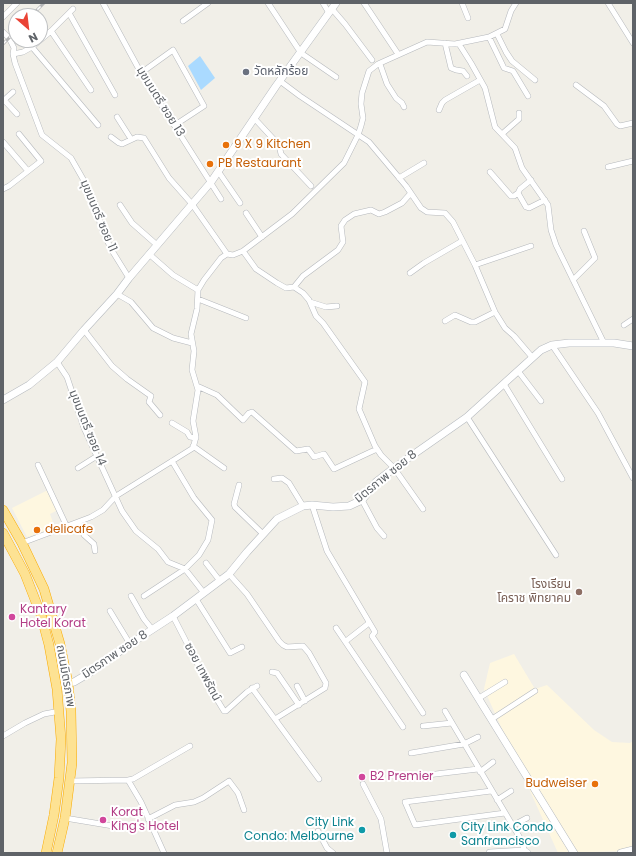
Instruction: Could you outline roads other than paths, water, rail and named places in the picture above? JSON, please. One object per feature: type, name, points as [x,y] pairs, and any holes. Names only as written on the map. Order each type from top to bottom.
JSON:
[{"type":"highway","name":"ถนนมิตรภาพ","points":[[3,510],[22,543],[44,589],[60,644],[68,683],[72,739],[70,781],[65,818],[57,853]]},
{"type":"highway","name":"ถนนมิตรภาพ","points":[[3,533],[6,545],[25,574],[41,615],[55,670],[60,711],[61,739],[59,778],[54,815],[46,853]]},
{"type":"street","points":[[3,17],[17,3]]},
{"type":"street","name":"มุขมนตรี ซอย 13","points":[[103,3],[142,73],[221,199]]},
{"type":"street","points":[[183,21],[207,3]]},
{"type":"street","points":[[268,3],[301,53],[336,77]]},
{"type":"street","points":[[323,3],[345,24],[372,60]]},
{"type":"street","points":[[3,400],[29,385],[57,362],[117,294],[149,254],[211,182],[280,80],[336,3]]},
{"type":"street","points":[[364,3],[398,54]]},
{"type":"street","points":[[462,3],[468,18]]},
{"type":"street","points":[[22,543],[43,534],[79,523],[103,510],[116,496],[193,448],[196,438],[193,421],[198,386],[192,370],[194,351],[191,334],[198,298],[198,290],[204,280],[221,258],[227,254],[233,255],[243,250],[292,214],[344,163],[358,135],[363,118],[361,104],[362,92],[370,71],[398,54],[427,42],[459,44],[483,40],[497,34],[505,29],[511,11],[516,3]]},
{"type":"street","points":[[608,3],[633,43]]},
{"type":"street","points":[[48,34],[71,11],[115,95]]},
{"type":"street","points":[[51,31],[91,90]]},
{"type":"street","name":"มุขมนตรี ซอย 11","points":[[3,32],[9,38],[14,48],[13,54],[15,63],[42,135],[72,158],[98,210],[100,224],[111,249],[129,278]]},
{"type":"street","points":[[497,34],[512,61],[534,80]]},
{"type":"street","points":[[489,37],[504,68],[513,71],[528,96]]},
{"type":"street","points":[[445,43],[451,68],[462,71],[467,76]]},
{"type":"street","points":[[459,44],[485,88],[493,123],[515,148],[522,168],[548,204],[551,230],[556,244],[604,343]]},
{"type":"street","points":[[13,54],[23,52],[30,48]]},
{"type":"street","points":[[33,48],[98,125]]},
{"type":"street","points":[[142,73],[173,50],[204,106],[174,125]]},
{"type":"street","points":[[380,64],[387,84],[404,107]]},
{"type":"street","points":[[280,80],[300,96],[325,111],[369,142],[399,178],[421,208],[427,212],[445,213],[453,222],[475,265],[495,312],[505,328],[532,357]]},
{"type":"street","points":[[439,110],[445,100],[480,80]]},
{"type":"street","points":[[576,85],[604,106],[617,124],[620,126],[633,123]]},
{"type":"street","points":[[13,92],[4,101],[17,114]]},
{"type":"street","points":[[502,134],[519,119],[519,113]]},
{"type":"street","points":[[117,117],[131,139]]},
{"type":"street","points":[[254,118],[279,145],[281,154],[311,186]]},
{"type":"street","points":[[3,189],[41,161],[19,134]]},
{"type":"street","points":[[111,137],[118,143],[122,144],[138,137],[144,138],[168,178],[192,204],[227,254]]},
{"type":"street","points":[[3,142],[28,171]]},
{"type":"street","points":[[608,166],[633,161]]},
{"type":"street","points":[[399,178],[424,163]]},
{"type":"street","points":[[218,171],[240,202]]},
{"type":"street","points":[[490,172],[511,196],[518,193],[520,189],[531,180]]},
{"type":"street","points":[[518,193],[527,208],[546,200]]},
{"type":"street","points":[[294,287],[303,276],[338,250],[343,242],[341,226],[345,220],[354,214],[371,210],[379,214],[385,212],[402,203],[410,194]]},
{"type":"street","points":[[120,205],[132,223],[157,245]]},
{"type":"street","points":[[246,213],[262,237]]},
{"type":"street","points":[[574,280],[595,258],[584,231]]},
{"type":"street","points":[[410,273],[462,241]]},
{"type":"street","points":[[475,265],[531,246]]},
{"type":"street","points":[[243,250],[256,268],[286,288],[294,287],[303,293],[310,302],[316,316],[323,323],[365,382],[359,409],[377,449],[394,468],[423,509]]},
{"type":"street","points":[[149,254],[173,275],[198,290]]},
{"type":"street","points":[[117,294],[131,302],[153,328],[168,336],[192,344]]},
{"type":"street","points":[[198,298],[246,318]]},
{"type":"street","points":[[310,302],[326,308],[337,306]]},
{"type":"street","points":[[445,321],[455,316],[475,322],[495,312]]},
{"type":"street","points":[[624,325],[633,319]]},
{"type":"street","points":[[84,330],[112,366],[151,396],[149,402],[160,415]]},
{"type":"street","name":"มิตรภาพ ซอย 8","points":[[68,683],[74,682],[91,672],[173,616],[229,574],[277,519],[303,506],[349,506],[362,500],[376,482],[468,417],[541,350],[552,345],[569,342],[614,343],[633,346]]},
{"type":"street","points":[[552,345],[598,413],[633,478]]},
{"type":"street","name":"มุขมนตรี ซอย 14","points":[[57,362],[67,377],[84,428],[122,511],[136,531],[158,549],[168,562],[185,569]]},
{"type":"street","points":[[518,371],[541,401]]},
{"type":"street","points":[[504,384],[562,479]]},
{"type":"street","points":[[198,386],[217,395],[243,420],[249,413],[252,412],[296,451],[308,449],[314,457],[324,454],[334,469],[377,449]]},
{"type":"street","points":[[468,417],[556,555]]},
{"type":"street","points":[[172,423],[187,432],[190,437],[196,438]]},
{"type":"street","points":[[193,446],[224,468]]},
{"type":"street","points":[[78,468],[97,456]]},
{"type":"street","points":[[144,596],[185,569],[199,555],[208,540],[212,520],[194,498],[172,461]]},
{"type":"street","points":[[38,465],[67,527]]},
{"type":"street","points":[[274,479],[282,478],[289,483],[303,506]]},
{"type":"street","points":[[239,485],[234,504],[235,507],[263,534]]},
{"type":"street","points":[[362,500],[375,524],[384,536]]},
{"type":"street","points":[[312,505],[327,551],[375,632],[372,636],[423,713]]},
{"type":"street","points":[[79,523],[84,535],[94,544],[95,551]]},
{"type":"street","points":[[206,563],[220,581]]},
{"type":"street","points":[[185,569],[204,593]]},
{"type":"street","points":[[229,574],[253,601],[283,645],[287,647],[303,646],[309,653],[326,683],[325,688],[275,719],[319,779]]},
{"type":"street","points":[[131,596],[152,630]]},
{"type":"street","points":[[196,599],[230,653],[242,647]]},
{"type":"street","points":[[110,611],[130,644]]},
{"type":"street","name":"ซอย เทพรัตน์","points":[[173,616],[210,688],[224,711],[226,711],[254,687],[275,719]]},
{"type":"street","points":[[346,641],[369,623]]},
{"type":"street","points":[[336,628],[403,727]]},
{"type":"street","points":[[272,672],[277,674],[298,705]]},
{"type":"street","points":[[464,675],[574,853]]},
{"type":"street","points":[[479,698],[505,682]]},
{"type":"street","points":[[297,686],[305,701]]},
{"type":"street","points":[[492,719],[535,692]]},
{"type":"street","points":[[445,710],[491,791],[523,843],[526,852],[490,853]]},
{"type":"street","points":[[3,736],[44,714],[60,711]]},
{"type":"street","points":[[423,726],[452,723]]},
{"type":"street","points":[[411,752],[464,744],[478,737]]},
{"type":"street","points":[[70,781],[134,779],[190,746]]},
{"type":"street","points":[[402,778],[479,770],[493,762]]},
{"type":"street","points":[[128,780],[141,802],[164,853]]},
{"type":"street","points":[[148,819],[175,805],[194,802],[203,798],[229,781],[238,793],[244,810]]},
{"type":"street","points":[[363,784],[381,819],[387,853]]},
{"type":"street","points":[[491,791],[405,802],[415,825],[505,813]]},
{"type":"street","points":[[497,800],[511,791]]},
{"type":"street","points":[[65,818],[113,826]]},
{"type":"street","points":[[512,826],[526,818]]},
{"type":"street","points":[[318,831],[327,848],[333,853]]},
{"type":"street","points":[[621,853],[633,850]]},
{"type":"water","points":[[200,56],[215,78],[201,90],[188,66]]},
{"type":"railway","points":[[39,8],[44,3]]},
{"type":"railway","points":[[3,44],[8,39]]},
{"type":"place","name":"วัดหลักร้อย","points":[[246,72]]},
{"type":"place","name":"9 X 9 Kitchen","points":[[226,145]]},
{"type":"place","name":"PB Restaurant","points":[[210,164]]},
{"type":"place","name":"delicafe","points":[[37,530]]},
{"type":"place","name":"โรงเรียน โคราช พิทยาคม","points":[[579,592]]},
{"type":"place","name":"Kantary Hotel Korat","points":[[12,617]]},
{"type":"place","name":"B2 Premier","points":[[362,777]]},
{"type":"place","name":"Budweiser","points":[[595,784]]},
{"type":"place","name":"Korat King's Hotel","points":[[103,820]]},
{"type":"place","name":"City Link Condo: Melbourne","points":[[362,830]]},
{"type":"place","name":"City Link Condo Sanfrancisco","points":[[453,835]]}]
